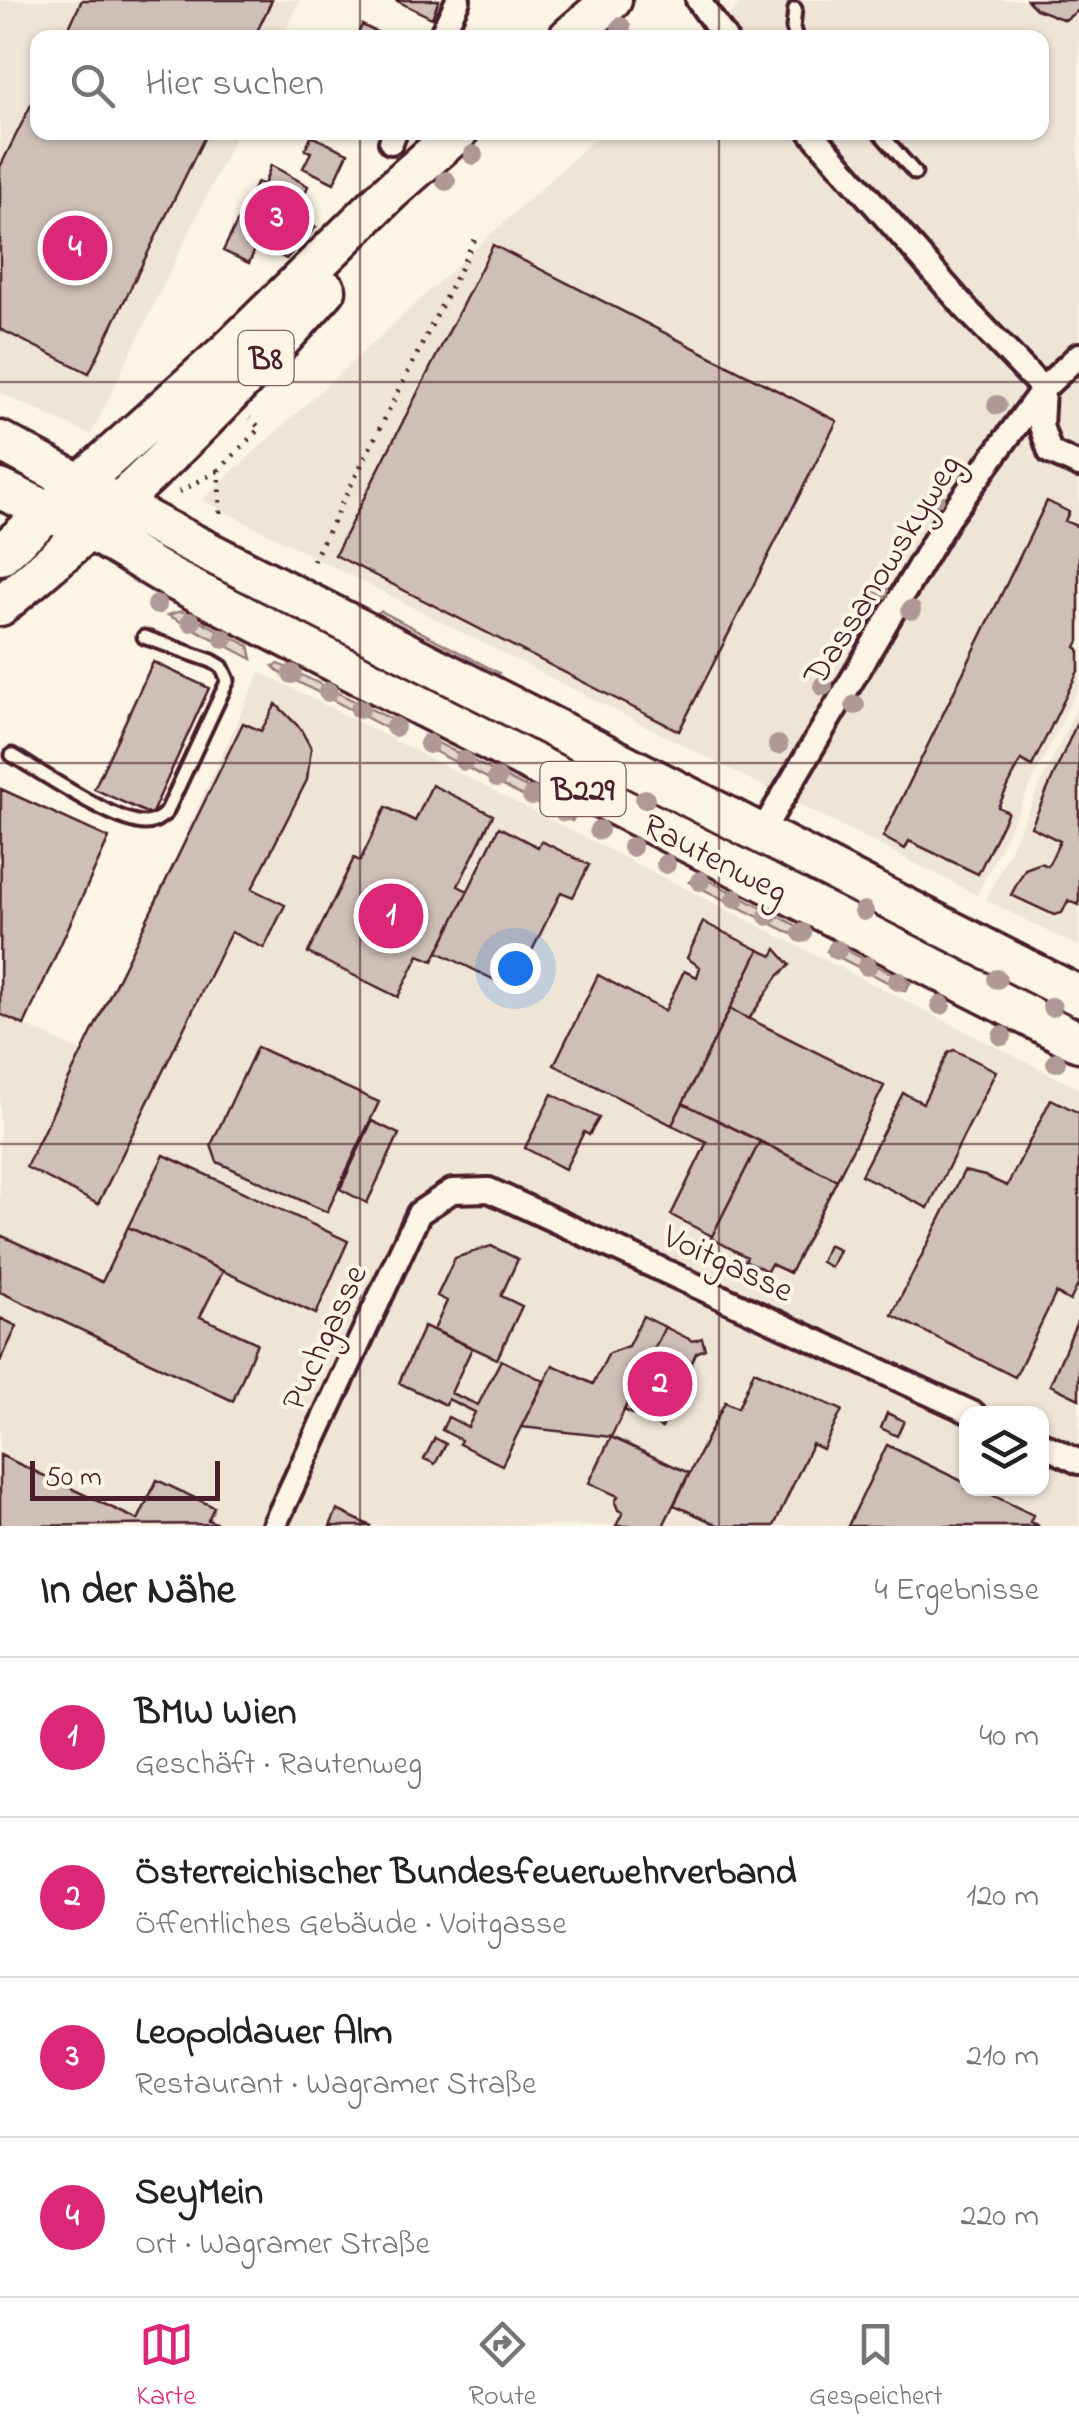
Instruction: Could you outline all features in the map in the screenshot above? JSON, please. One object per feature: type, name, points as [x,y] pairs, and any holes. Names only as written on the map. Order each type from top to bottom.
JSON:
[{"type":"main road","points":[[577,30],[612,0]]},
{"type":"main road","name":"B8","points":[[0,555],[291,293],[390,192],[449,140]]},
{"type":"main road","name":"B8","points":[[0,606],[90,530],[252,374],[357,255],[390,192]]},
{"type":"main road","name":"B229","points":[[0,441],[118,504]]},
{"type":"main road","name":"B229","points":[[0,489],[90,530]]},
{"type":"main road","name":"Rautenweg","points":[[118,504],[1079,996]]},
{"type":"main road","name":"Rautenweg","points":[[90,530],[172,579],[1079,1042]]},
{"type":"street","points":[[444,30],[458,0]]},
{"type":"street","points":[[698,0],[718,30]]},
{"type":"street","points":[[818,140],[970,312],[1044,389],[1040,426],[1050,452],[1079,466]]},
{"type":"street","name":"Dassanowskyweg","points":[[760,834],[948,518],[1044,389],[1079,354]]},
{"type":"street","name":"Voitgasse","points":[[452,1191],[489,1190],[959,1407]]},
{"type":"street","name":"Puchgasse","points":[[274,1526],[419,1213],[452,1191]]},
{"type":"street","points":[[1049,1447],[1079,1462]]},
{"type":"lane","points":[[794,30],[795,9]]},
{"type":"lane","points":[[886,140],[915,173]]},
{"type":"lane","points":[[12,755],[128,819],[154,822],[166,813],[228,680],[222,666],[144,637]]},
{"type":"path","points":[[313,561],[476,237]]},
{"type":"path","points":[[179,492],[219,470],[260,428],[245,412]]},
{"type":"path","points":[[219,470],[220,514]]},
{"type":"shaded area","points":[[0,0],[300,0],[285,30],[30,30],[30,140],[234,140],[91,435],[0,393]]},
{"type":"shaded area","points":[[745,0],[1079,0],[1079,686],[977,895],[202,500],[593,140],[1049,140],[1049,30],[712,30]]},
{"type":"shaded area","points":[[181,611],[249,646],[252,659],[168,615]]},
{"type":"shaded area","points":[[381,611],[499,673],[494,684],[377,613]]},
{"type":"shaded area","points":[[331,639],[434,682],[1079,1011],[1079,1028],[328,648]]},
{"type":"shaded area","points":[[279,664],[401,724],[398,734],[279,672],[273,666]]},
{"type":"shaded area","points":[[260,672],[1079,1089],[1079,1526],[0,1526],[0,1014],[85,1053]]},
{"type":"shaded area","points":[[1079,703],[1079,947],[986,900]]},
{"type":"shaded area","points":[[424,736],[576,813],[572,821],[420,744]]},
{"type":"shaded area","points":[[698,875],[809,932],[806,941],[689,882]]},
{"type":"shaded area","points":[[832,943],[910,983],[905,991],[827,951]]},
{"type":"building","points":[[82,0],[272,0],[258,30],[68,30]]},
{"type":"building","points":[[395,0],[439,0],[432,18]]},
{"type":"building","points":[[1027,0],[1079,0],[1079,14],[1077,11],[1065,20],[1036,9]]},
{"type":"building","points":[[30,107],[30,140],[203,140],[89,373],[0,329],[0,167]]},
{"type":"building","points":[[309,140],[320,140],[348,153],[334,183],[303,168],[311,152],[305,150]]},
{"type":"building","points":[[271,165],[308,186],[301,203],[307,205],[300,218],[316,227],[286,259],[258,243],[249,263],[223,251],[257,182],[264,185]]},
{"type":"building","points":[[493,245],[837,421],[679,731],[335,555]]},
{"type":"building","points":[[1047,501],[1069,512],[1065,521],[1079,527],[1079,669],[1032,766],[1021,760],[998,807],[1008,812],[978,874],[909,841],[905,849],[883,837]]},
{"type":"building","points":[[153,662],[209,688],[151,815],[94,789]]},
{"type":"building","points":[[276,704],[300,728],[311,748],[307,780],[252,889],[285,905],[264,948],[231,932],[98,1204],[26,1167],[243,723],[261,731]]},
{"type":"building","points":[[1079,718],[1079,905],[1068,901],[1062,913],[1054,915],[1011,895],[1025,869],[1041,863],[1048,866],[1060,841],[1031,827]]},
{"type":"building","points":[[432,785],[493,815],[458,886],[468,891],[433,961],[419,955],[398,997],[308,953],[354,858],[360,861],[386,807],[415,821]]},
{"type":"building","points":[[1,789],[109,838],[24,1025],[0,1014]]},
{"type":"building","points":[[499,827],[538,847],[541,841],[589,865],[573,897],[561,892],[513,989],[438,952]]},
{"type":"building","points":[[703,922],[759,950],[672,1125],[554,1065],[598,975],[665,1011],[684,971],[697,977],[700,967],[687,958]]},
{"type":"building","points":[[776,949],[790,965],[749,1019],[730,1009],[759,950],[772,956]]},
{"type":"building","points":[[730,1009],[884,1086],[837,1180],[683,1103]]},
{"type":"building","points":[[257,1047],[379,1102],[327,1212],[217,1162],[211,1145]]},
{"type":"building","points":[[954,1050],[996,1071],[928,1208],[861,1175],[903,1093],[923,1103],[948,1053]]},
{"type":"building","points":[[552,1094],[599,1118],[589,1135],[584,1132],[565,1169],[525,1148]]},
{"type":"building","points":[[1051,1099],[1079,1113],[1079,1283],[1070,1301],[1056,1293],[1015,1377],[892,1315],[964,1171],[1007,1186]]},
{"type":"building","points":[[683,1103],[760,1141],[712,1236],[671,1215],[707,1142],[672,1125]]},
{"type":"building","points":[[372,1121],[399,1134],[367,1203],[340,1189]]},
{"type":"building","points":[[760,1141],[837,1180],[790,1273],[771,1264],[767,1271],[711,1238]]},
{"type":"building","points":[[164,1155],[348,1241],[316,1314],[128,1227]]},
{"type":"building","points":[[128,1227],[223,1271],[200,1317],[257,1343],[233,1401],[0,1292],[0,1235],[102,1282]]},
{"type":"building","points":[[828,1245],[839,1250],[831,1267],[821,1262]]},
{"type":"building","points":[[491,1246],[518,1259],[501,1296],[522,1306],[497,1359],[434,1330],[447,1301],[437,1296],[455,1258]]},
{"type":"building","points":[[643,1316],[665,1327],[611,1437],[521,1427],[553,1365],[593,1384],[609,1353],[628,1346]]},
{"type":"building","points":[[1079,1317],[1079,1399],[1050,1385]]},
{"type":"building","points":[[0,1318],[17,1326],[0,1362]]},
{"type":"building","points":[[424,1326],[472,1348],[451,1393],[478,1405],[501,1360],[544,1381],[502,1465],[459,1444],[461,1440],[442,1430],[448,1417],[468,1427],[475,1412],[448,1399],[446,1405],[399,1383]]},
{"type":"building","points":[[665,1327],[693,1341],[702,1338],[705,1349],[696,1353],[662,1428],[624,1410]]},
{"type":"building","points":[[754,1371],[842,1410],[823,1449],[812,1444],[774,1526],[720,1526],[674,1505],[725,1402],[738,1408]]},
{"type":"building","points":[[887,1413],[904,1421],[897,1436],[881,1428]]},
{"type":"building","points":[[611,1437],[689,1473],[663,1526],[616,1526],[623,1512],[615,1502],[618,1496],[589,1483]]},
{"type":"building","points":[[435,1438],[446,1444],[435,1464],[424,1459]]},
{"type":"building","points":[[887,1445],[959,1480],[959,1496],[994,1496],[1033,1515],[1030,1522],[1039,1526],[848,1526]]},
{"type":"building","points":[[0,1455],[138,1520],[157,1480],[214,1507],[208,1520],[218,1524],[0,1526]]},
{"type":"building","points":[[337,1510],[371,1526],[330,1526]]},
{"type":"place","name":"Leopoldauer Alm","points":[[277,218]]},
{"type":"place","name":"SeyMein","points":[[75,248]]},
{"type":"place","name":"BMW Wien","points":[[391,916]]},
{"type":"place","name":"Österreichischer Bundesfeuerwehrverband","points":[[660,1384]]}]
